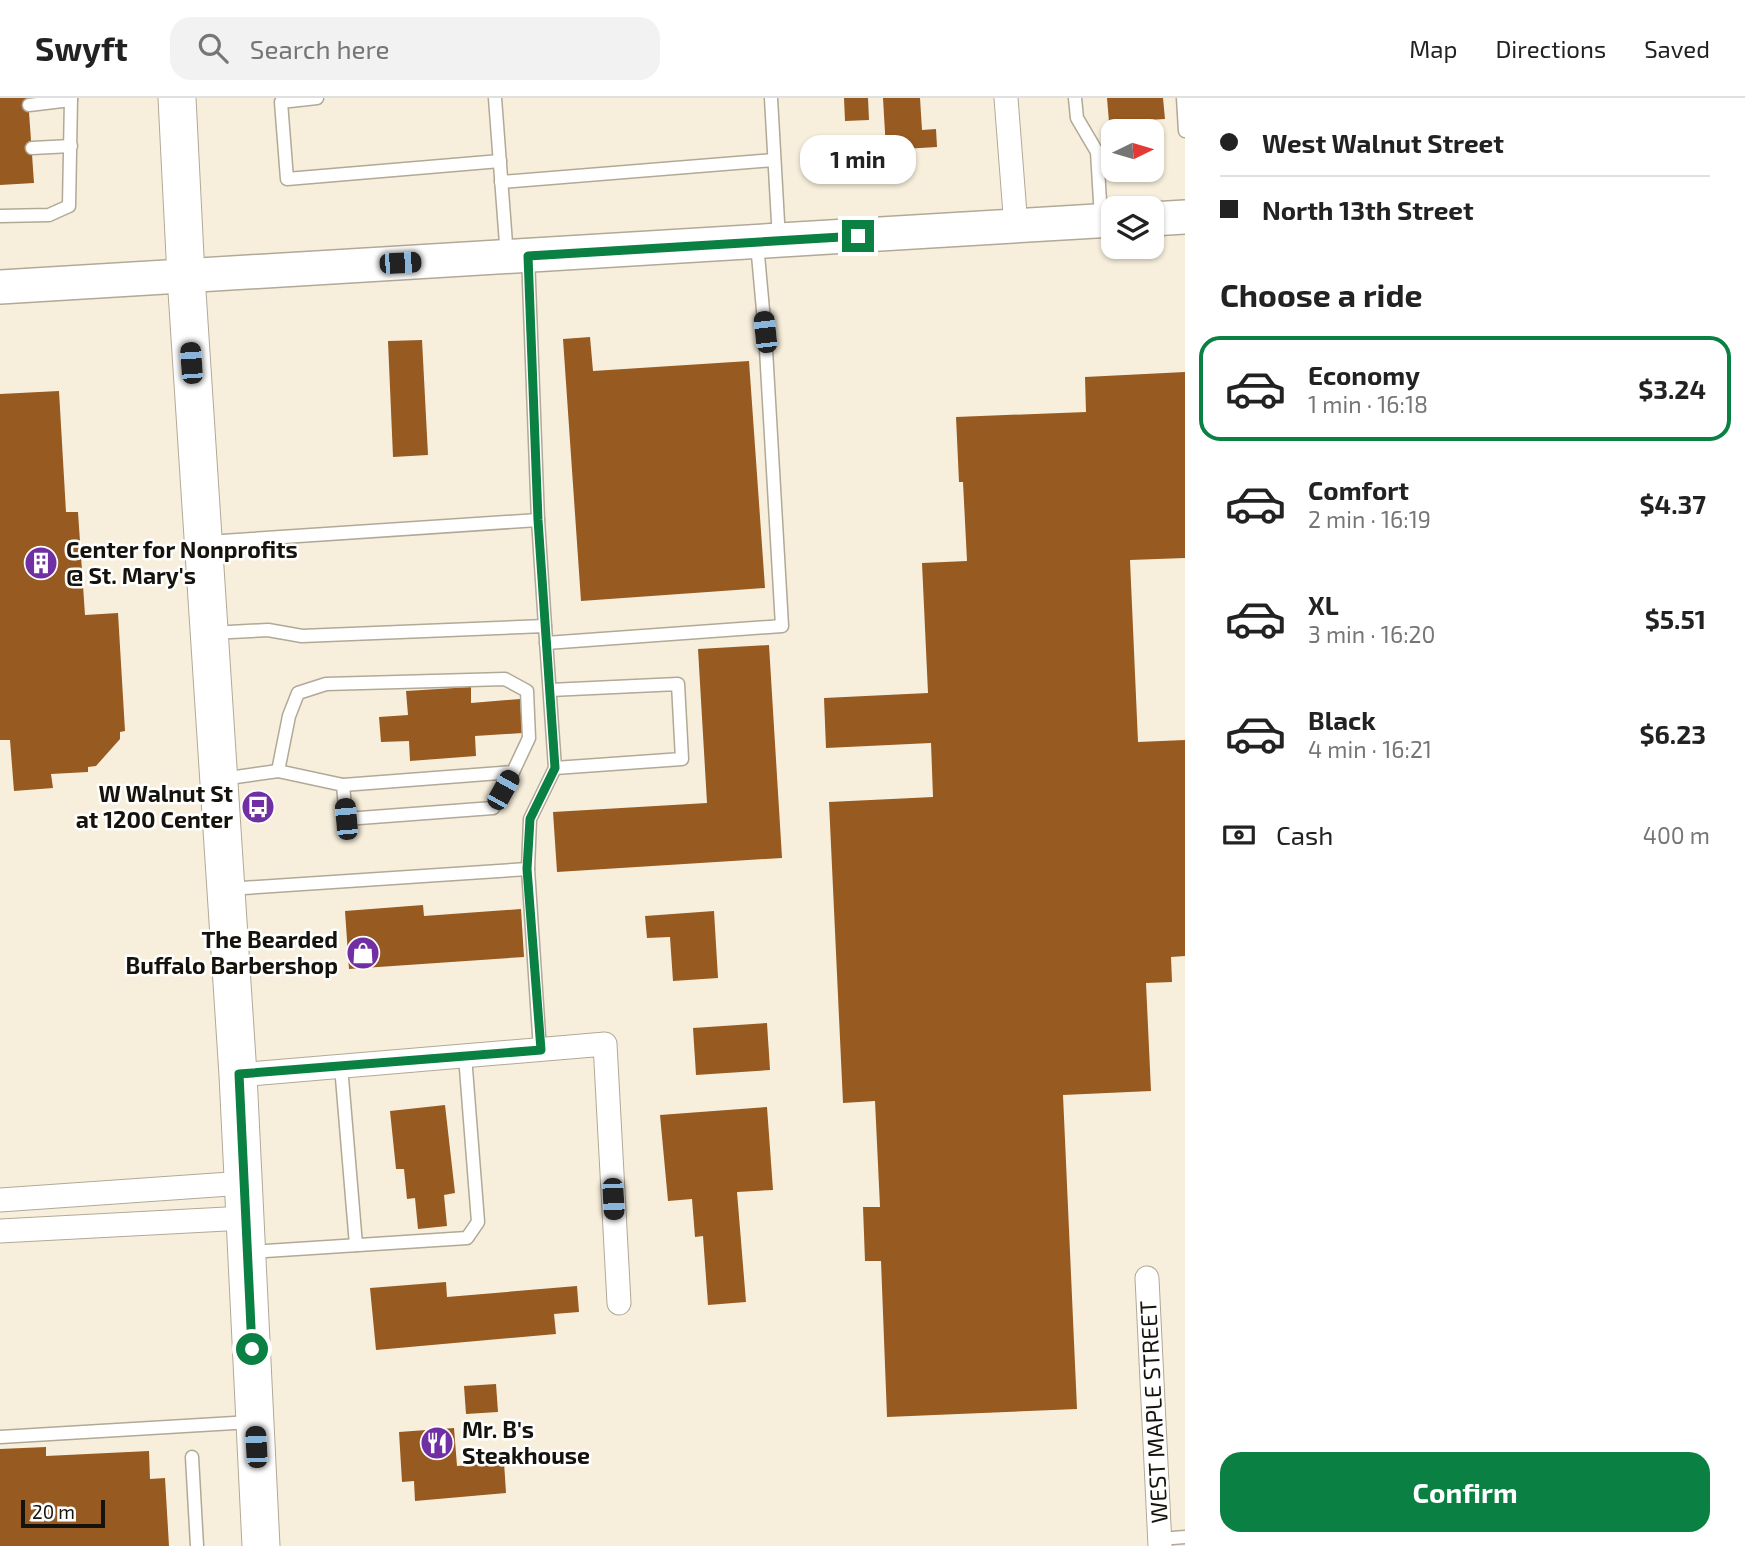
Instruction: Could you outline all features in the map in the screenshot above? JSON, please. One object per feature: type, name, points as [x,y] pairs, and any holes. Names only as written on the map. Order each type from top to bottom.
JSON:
[{"type":"main road","points":[[177,98],[186,276],[239,1074],[261,1546]]},
{"type":"main road","points":[[1164,218],[1185,217]]},
{"type":"main road","points":[[0,287],[1101,221]]},
{"type":"street","points":[[1006,98],[1016,227]]},
{"type":"street","points":[[239,1074],[605,1044],[619,1303]]},
{"type":"street","points":[[0,1200],[246,1218]]},
{"type":"street","points":[[0,1231],[246,1218]]},
{"type":"street","name":"WEST MAPLE STREET","points":[[1147,1278],[1160,1542]]},
{"type":"lane","points":[[317,98],[281,102],[288,179],[500,161]]},
{"type":"lane","points":[[495,98],[501,182],[518,256],[555,768],[530,819],[527,869],[541,1050]]},
{"type":"lane","points":[[546,643],[782,626],[765,332],[774,160],[771,98]]},
{"type":"lane","points":[[1075,98],[1077,118],[1097,152],[1103,196]]},
{"type":"lane","points":[[1183,98],[1185,131]]},
{"type":"lane","points":[[0,216],[49,215],[69,206],[71,99],[29,105]]},
{"type":"lane","points":[[32,148],[71,146]]},
{"type":"lane","points":[[501,182],[774,160]]},
{"type":"lane","points":[[203,542],[538,520]]},
{"type":"lane","points":[[209,633],[268,630],[302,636],[545,626]]},
{"type":"lane","points":[[278,771],[289,716],[298,693],[326,684],[505,679],[527,691],[529,738],[493,808],[346,819],[343,785]]},
{"type":"lane","points":[[550,691],[678,684],[682,759],[555,768]]},
{"type":"lane","points":[[218,779],[278,771],[343,785],[513,772]]},
{"type":"lane","points":[[226,889],[527,869]]},
{"type":"lane","points":[[246,1218],[356,1245],[467,1238],[478,1222],[465,1056]]},
{"type":"lane","points":[[341,1066],[356,1245]]},
{"type":"lane","points":[[0,1437],[255,1422]]},
{"type":"lane","points":[[192,1457],[197,1546]]},
{"type":"lane","points":[[1160,1542],[1185,1537]]},
{"type":"building","points":[[0,98],[28,98],[34,183],[0,185]]},
{"type":"building","points":[[844,98],[868,98],[869,120],[845,121]]},
{"type":"building","points":[[883,98],[920,98],[922,130],[936,129],[937,147],[886,150]]},
{"type":"building","points":[[1107,98],[1163,98],[1165,119],[1109,119]]},
{"type":"building","points":[[590,337],[593,371],[749,361],[765,588],[581,601],[563,339]]},
{"type":"building","points":[[422,340],[428,455],[393,457],[388,341]]},
{"type":"building","points":[[1185,372],[1185,558],[1130,560],[1138,742],[1185,740],[1185,956],[1171,957],[1172,982],[1146,983],[1151,1091],[1063,1095],[1077,1409],[887,1417],[881,1261],[865,1261],[863,1207],[880,1207],[875,1101],[843,1103],[829,802],[933,797],[931,743],[826,748],[824,698],[928,693],[922,563],[967,561],[956,417],[1086,412],[1085,377]]},
{"type":"building","name":"Center for Nonprofits @ St. Mary's","points":[[59,391],[66,512],[78,512],[85,615],[118,613],[125,731],[120,732],[120,739],[96,766],[88,767],[88,772],[51,774],[53,788],[14,791],[10,740],[0,740],[0,394]]},
{"type":"building","points":[[769,645],[782,858],[557,872],[553,812],[707,803],[698,649]]},
{"type":"building","points":[[471,687],[471,703],[520,699],[522,733],[475,736],[476,756],[410,761],[409,741],[381,742],[379,717],[408,715],[406,691]]},
{"type":"building","points":[[423,905],[424,916],[521,909],[524,957],[349,969],[345,911]]},
{"type":"building","points":[[714,911],[718,978],[673,981],[670,937],[647,938],[645,916]]},
{"type":"building","points":[[767,1023],[770,1070],[696,1075],[693,1028]]},
{"type":"building","points":[[445,1105],[455,1193],[444,1195],[447,1226],[418,1229],[415,1198],[407,1199],[404,1169],[396,1169],[390,1111]]},
{"type":"building","points":[[767,1107],[773,1190],[737,1192],[746,1302],[708,1305],[703,1236],[695,1237],[692,1199],[668,1201],[660,1115]]},
{"type":"building","points":[[446,1282],[447,1297],[577,1286],[579,1312],[554,1314],[556,1334],[376,1350],[370,1288]]},
{"type":"building","points":[[496,1384],[498,1412],[466,1414],[464,1386]]},
{"type":"building","points":[[454,1428],[457,1466],[504,1462],[506,1493],[415,1501],[414,1481],[402,1482],[399,1432]]},
{"type":"building","points":[[46,1447],[46,1456],[149,1451],[150,1479],[165,1478],[169,1546],[0,1546],[0,1449]]},
{"type":"place","name":"Center for Nonprofits @ St. Mary's","points":[[41,563]]},
{"type":"place","name":"W Walnut St at 1200 Center","points":[[258,807]]},
{"type":"place","name":"The Bearded Buffalo Barbershop","points":[[363,953]]},
{"type":"place","name":"Mr. B's Steakhouse","points":[[437,1443]]},
{"type":"route","points":[[252,1349],[239,1074],[541,1050],[527,869],[530,819],[555,768],[538,520],[528,256],[858,236]]}]
